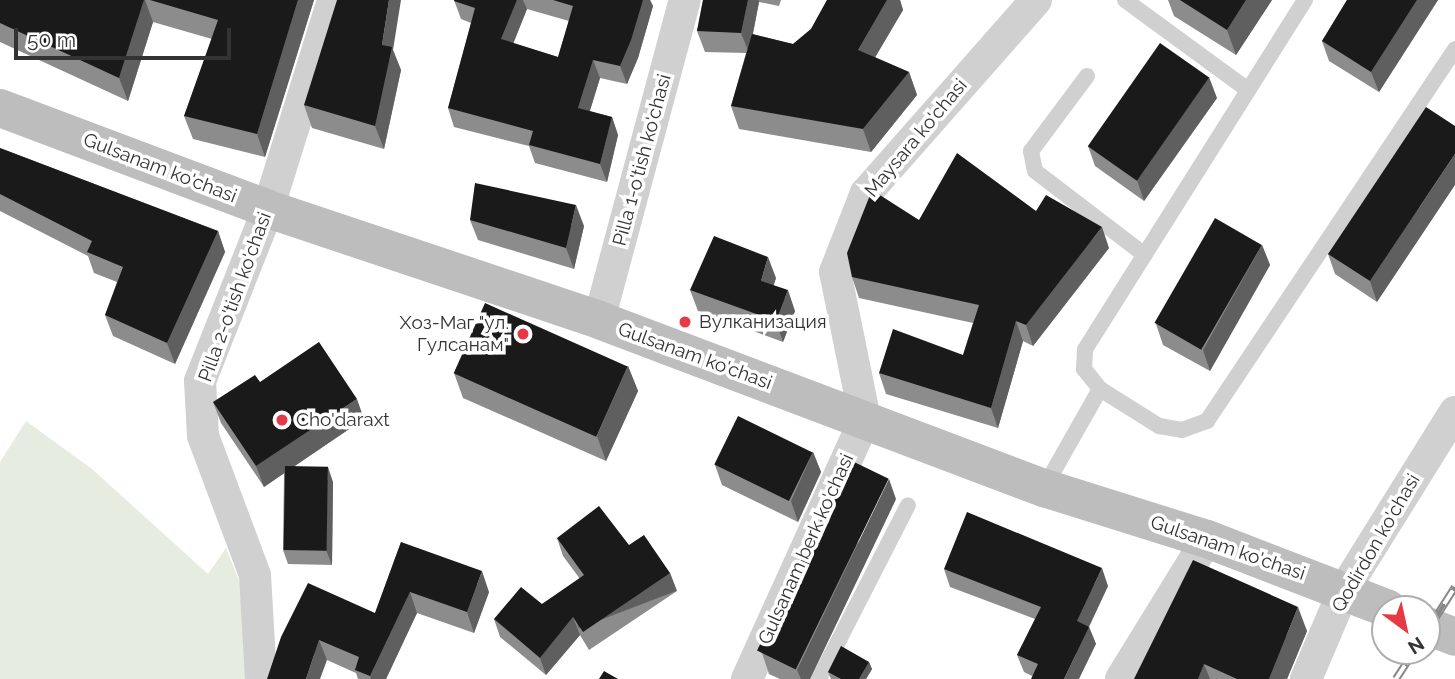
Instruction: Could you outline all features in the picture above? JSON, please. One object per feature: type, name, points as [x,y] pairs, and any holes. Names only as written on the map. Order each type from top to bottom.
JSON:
[{"type":"main road","name":"Gulsanam ko'chasi","points":[[0,108],[268,209],[599,320],[1044,488],[1208,539],[1371,602]]},
{"type":"street","name":"Pilla 2-o'tish ko'chasi","points":[[261,679],[255,575],[203,436],[200,381],[268,209],[333,0]]},
{"type":"street","name":"Pilla 1-o'tish ko'chasi","points":[[599,320],[685,0]]},
{"type":"street","name":"Maysara ko'chasi","points":[[865,419],[835,272],[866,192],[1036,0]]},
{"type":"street","name":"Qodirdon ko'chasi","points":[[1306,679],[1344,590],[1455,412]]},
{"type":"street","name":"Gulsanam berk ko'chasi","points":[[748,679],[865,419]]},
{"type":"street","points":[[1121,679],[1208,539]]},
{"type":"lane","points":[[1125,0],[1248,90]]},
{"type":"lane","points":[[1305,0],[1085,350],[1084,369],[1100,389],[1159,426],[1182,430],[1207,421],[1455,49]]},
{"type":"lane","points":[[1087,76],[1031,151],[1035,171],[1144,255]]},
{"type":"lane","points":[[1044,488],[1100,389]]},
{"type":"lane","points":[[820,679],[908,505]]},
{"type":"shaded area","points":[[26,421],[92,469],[208,574],[226,548],[251,610],[248,679],[0,679],[0,462]]},
{"type":"building","points":[[0,0],[144,0],[119,78],[0,23]]},
{"type":"building","points":[[150,0],[298,0],[257,134],[184,116],[218,20]]},
{"type":"building","points":[[337,0],[389,0],[382,45],[392,47],[375,126],[304,105]]},
{"type":"building","points":[[454,0],[517,0],[501,39],[558,57],[573,6],[553,0],[643,0],[620,66],[593,60],[578,108],[612,117],[600,164],[529,145],[533,131],[448,108],[475,8]]},
{"type":"building","points":[[703,0],[748,0],[741,33],[697,31]]},
{"type":"building","points":[[827,0],[887,0],[858,50],[909,72],[863,129],[731,106],[752,34],[793,44],[811,29]]},
{"type":"building","points":[[1180,0],[1246,0],[1227,30]]},
{"type":"building","points":[[1347,0],[1417,0],[1371,72],[1322,41]]},
{"type":"building","points":[[1160,43],[1209,77],[1137,181],[1088,146]]},
{"type":"building","points":[[1426,107],[1455,126],[1455,154],[1370,281],[1328,254]]},
{"type":"building","points":[[0,148],[218,231],[167,343],[105,315],[123,267],[87,252],[92,241],[0,194]]},
{"type":"building","points":[[957,153],[1036,211],[1046,195],[1102,227],[1026,325],[1016,321],[991,408],[879,373],[893,329],[963,355],[979,305],[852,277],[847,253],[872,190],[919,220]]},
{"type":"building","points":[[475,183],[576,205],[566,248],[470,220]]},
{"type":"building","points":[[1215,218],[1262,245],[1201,350],[1154,323]]},
{"type":"building","points":[[714,236],[768,257],[761,281],[788,290],[776,321],[690,290]]},
{"type":"building","points":[[485,303],[628,366],[596,437],[454,373]]},
{"type":"building","points":[[319,342],[357,399],[256,466],[213,402],[255,375],[260,382]]},
{"type":"building","points":[[738,416],[813,452],[789,501],[714,465]]},
{"type":"building","points":[[850,460],[889,479],[796,669],[757,651]]},
{"type":"building","points":[[285,466],[328,467],[327,551],[284,550]]},
{"type":"building","points":[[599,506],[629,545],[644,535],[670,573],[583,632],[573,617],[540,658],[494,619],[521,587],[542,604],[584,575],[557,538]]},
{"type":"building","points":[[967,512],[1102,568],[1077,621],[1089,627],[1064,679],[1031,679],[1038,664],[1017,655],[1041,607],[944,569]]},
{"type":"building","points":[[401,542],[482,571],[467,612],[410,592],[370,676],[355,670],[359,657],[319,640],[306,679],[267,679],[281,637],[308,583],[375,613]]},
{"type":"building","points":[[1193,560],[1298,607],[1269,679],[1237,679],[1204,664],[1198,679],[1134,679]]},
{"type":"building","points":[[841,646],[869,662],[859,679],[841,679],[828,672]]},
{"type":"building","points":[[604,671],[618,679],[599,679]]},
{"type":"railway","points":[[1441,609],[1455,587]]},
{"type":"railway","points":[[1396,679],[1405,665]]},
{"type":"place","name":"Вулканизация","points":[[685,322]]},
{"type":"place","name":"Хоз-Маг \"ул. Гулсанам\"","points":[[523,334]]},
{"type":"place","name":"Cho'daraxt","points":[[282,420]]}]
